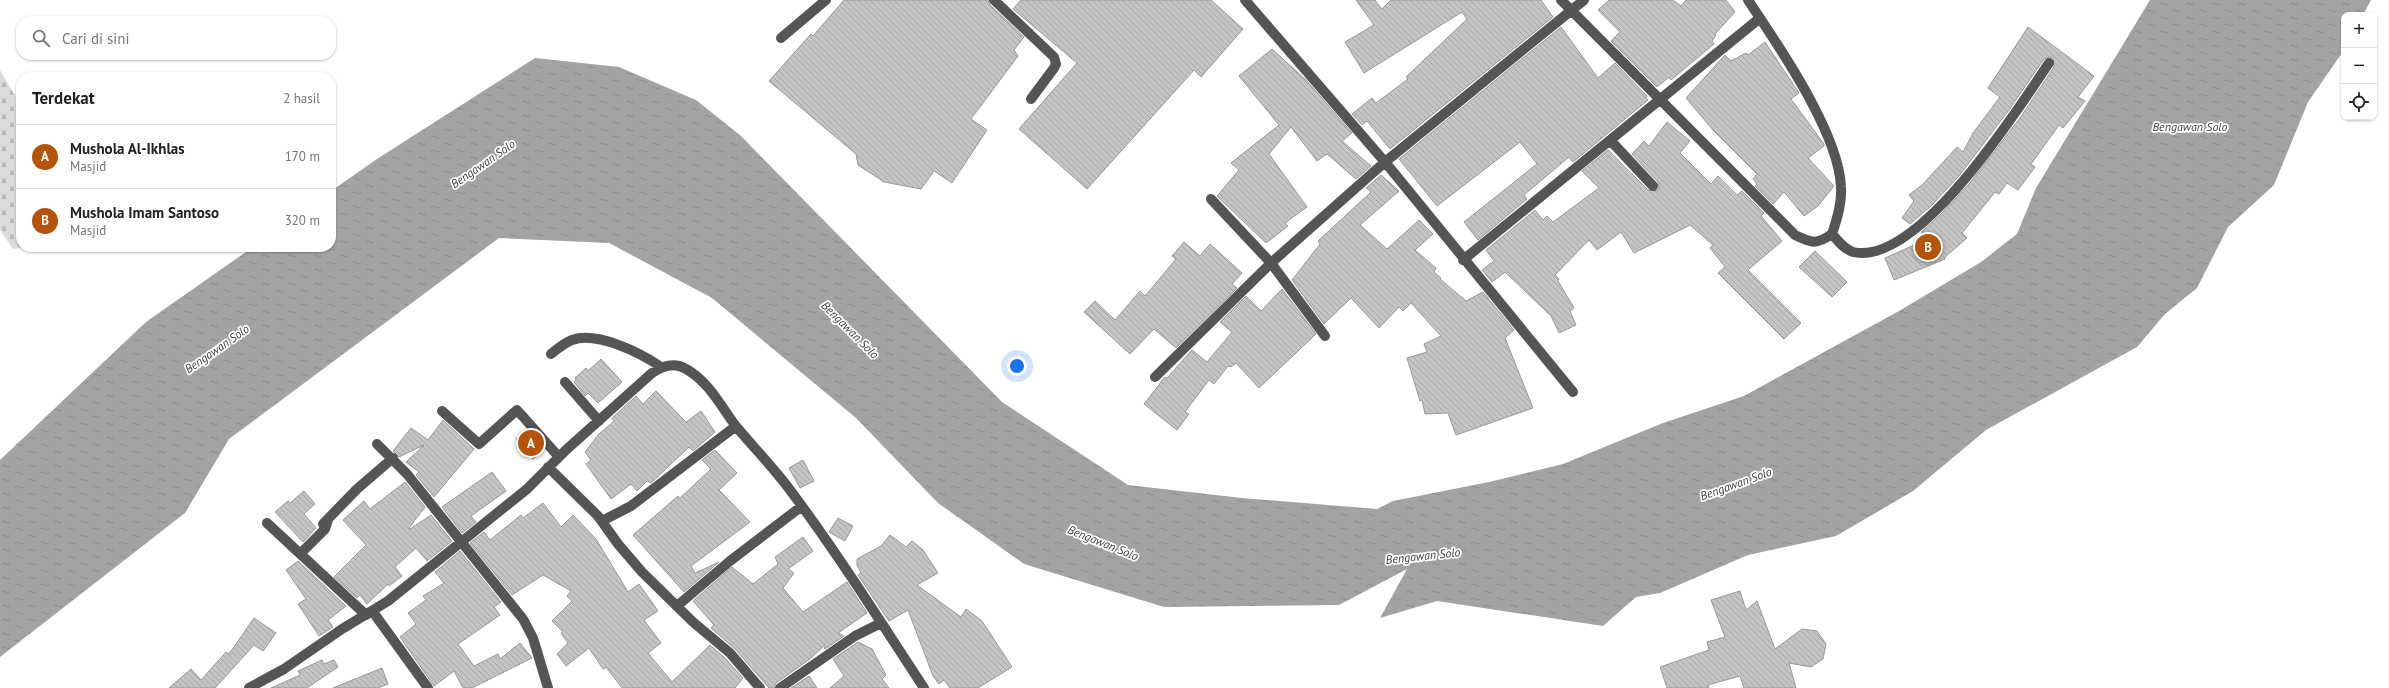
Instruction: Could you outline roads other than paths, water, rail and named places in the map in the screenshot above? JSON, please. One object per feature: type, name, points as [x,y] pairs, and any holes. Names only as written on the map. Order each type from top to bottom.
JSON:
[{"type":"street","points":[[780,38],[826,0]]},
{"type":"street","points":[[995,0],[1054,57],[1056,64],[1054,68],[1031,99]]},
{"type":"street","points":[[1245,0],[1385,162],[1463,260],[1573,392]]},
{"type":"street","points":[[1561,0],[1796,235],[1810,242],[1820,242],[1832,234],[1839,210],[1841,187],[1837,162],[1819,119],[1789,63],[1748,0]]},
{"type":"street","points":[[1155,377],[1271,263],[1385,162],[1584,0]]},
{"type":"street","points":[[1463,260],[1760,18]]},
{"type":"street","points":[[1832,234],[1847,249],[1863,253],[1881,248],[1914,229],[1978,166],[2049,63]]},
{"type":"street","points":[[1610,140],[1653,186]]},
{"type":"street","points":[[1211,199],[1271,263],[1326,336]]},
{"type":"street","points":[[551,354],[572,340],[584,338],[620,345],[639,353],[662,367]]},
{"type":"street","points":[[249,688],[284,669],[342,629],[370,613],[528,489],[548,467],[662,367],[679,365],[706,386],[736,426],[772,467],[802,506],[842,562],[924,688]]},
{"type":"street","points":[[565,382],[599,421]]},
{"type":"street","points":[[442,411],[478,444],[517,410],[559,457]]},
{"type":"street","points":[[602,521],[631,506],[736,426]]},
{"type":"street","points":[[377,444],[393,458],[407,474],[460,543],[530,629],[548,688]]},
{"type":"street","points":[[301,553],[325,529],[325,521],[357,489],[393,458]]},
{"type":"street","points":[[548,467],[602,521],[628,556],[677,606],[730,653],[756,687]]},
{"type":"street","points":[[677,606],[730,561],[802,506]]},
{"type":"street","points":[[267,523],[370,613],[428,688]]},
{"type":"street","points":[[780,688],[855,636],[881,623]]},
{"type":"water","name":"Bengawan Solo","points":[[2150,0],[2371,0],[2365,12],[2341,12],[2341,54],[2308,102],[2274,185],[2228,227],[2197,288],[2165,314],[2137,347],[1986,430],[1913,491],[1836,536],[1748,555],[1660,593],[1636,597],[1603,626],[1437,601],[1380,618],[1407,569],[1339,605],[1164,607],[1024,564],[938,503],[856,418],[712,298],[609,243],[499,238],[229,439],[185,513],[0,657],[0,460],[146,322],[246,252],[336,252],[336,188],[377,159],[535,58],[619,67],[696,100],[741,136],[1002,402],[1128,485],[1242,498],[1377,509],[1393,501],[1489,482],[1563,464],[1663,423],[1744,396],[1899,311],[1981,262],[2017,234],[2036,188]]},
{"type":"place","name":"Mushola Imam Santoso","points":[[1928,247]]},
{"type":"place","name":"Mushola Al-Ikhlas","points":[[531,443]]}]
